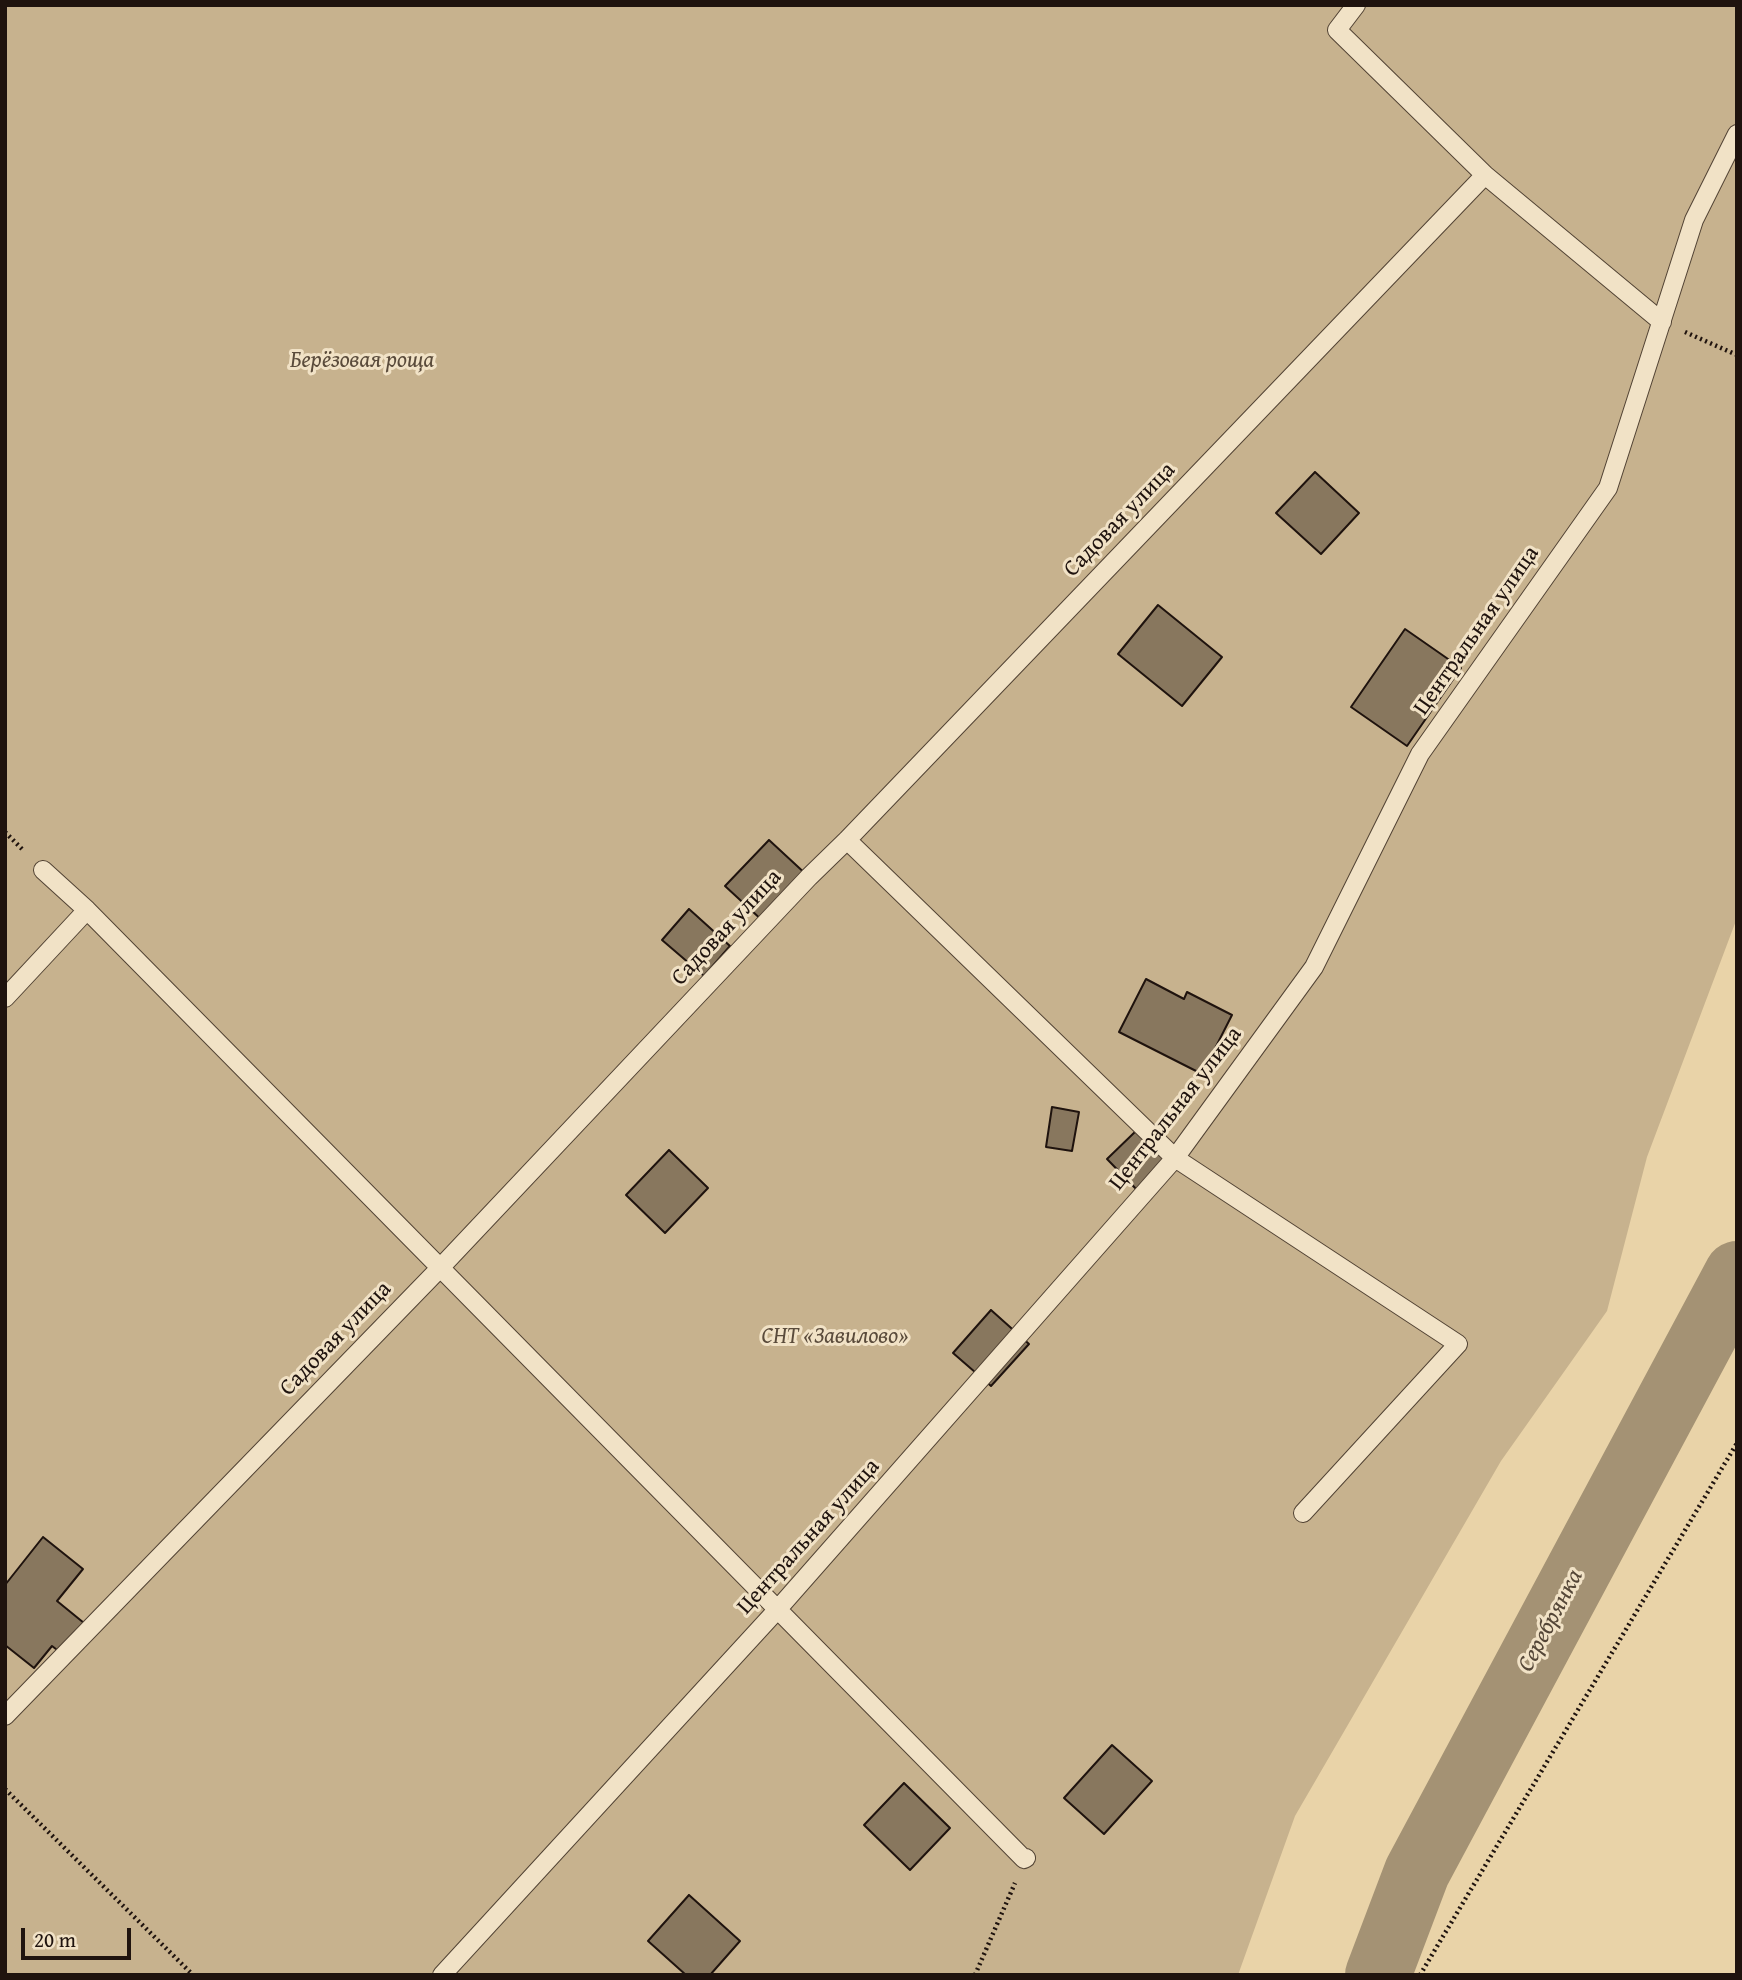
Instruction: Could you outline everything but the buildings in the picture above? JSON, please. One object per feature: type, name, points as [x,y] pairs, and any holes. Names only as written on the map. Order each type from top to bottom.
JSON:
[{"type":"lane","points":[[1356,5],[1337,30],[1485,175],[1662,322]]},
{"type":"lane","name":"Центральная улица","points":[[442,1975],[777,1609],[1175,1158],[1314,967],[1420,754],[1608,488],[1694,220],[1737,134]]},
{"type":"lane","name":"Садовая улица","points":[[5,1716],[440,1268],[809,877],[1485,175]]},
{"type":"lane","points":[[847,840],[1175,1158],[1458,1344],[1303,1513]]},
{"type":"lane","points":[[43,870],[87,909],[1024,1859],[1026,1858]]},
{"type":"lane","points":[[5,998],[87,909]]},
{"type":"path","points":[[1662,322],[1737,355]]},
{"type":"path","points":[[1420,1975],[1737,1443]]},
{"type":"path","points":[[5,1789],[193,1975]]},
{"type":"path","points":[[975,1975],[1026,1858]]},
{"type":"green space","name":"СНТ «Завилово»","points":[[5,5],[1737,5],[1737,918],[1647,1157],[1607,1311],[1501,1461],[1295,1816],[1238,1975],[5,1975]]},
{"type":"waterway","name":"Серебрянка","points":[[1378,1975],[1417,1872],[1737,1274]]},
{"type":"park label","name":"Берёзовая роща","points":[[362,361]]}]
